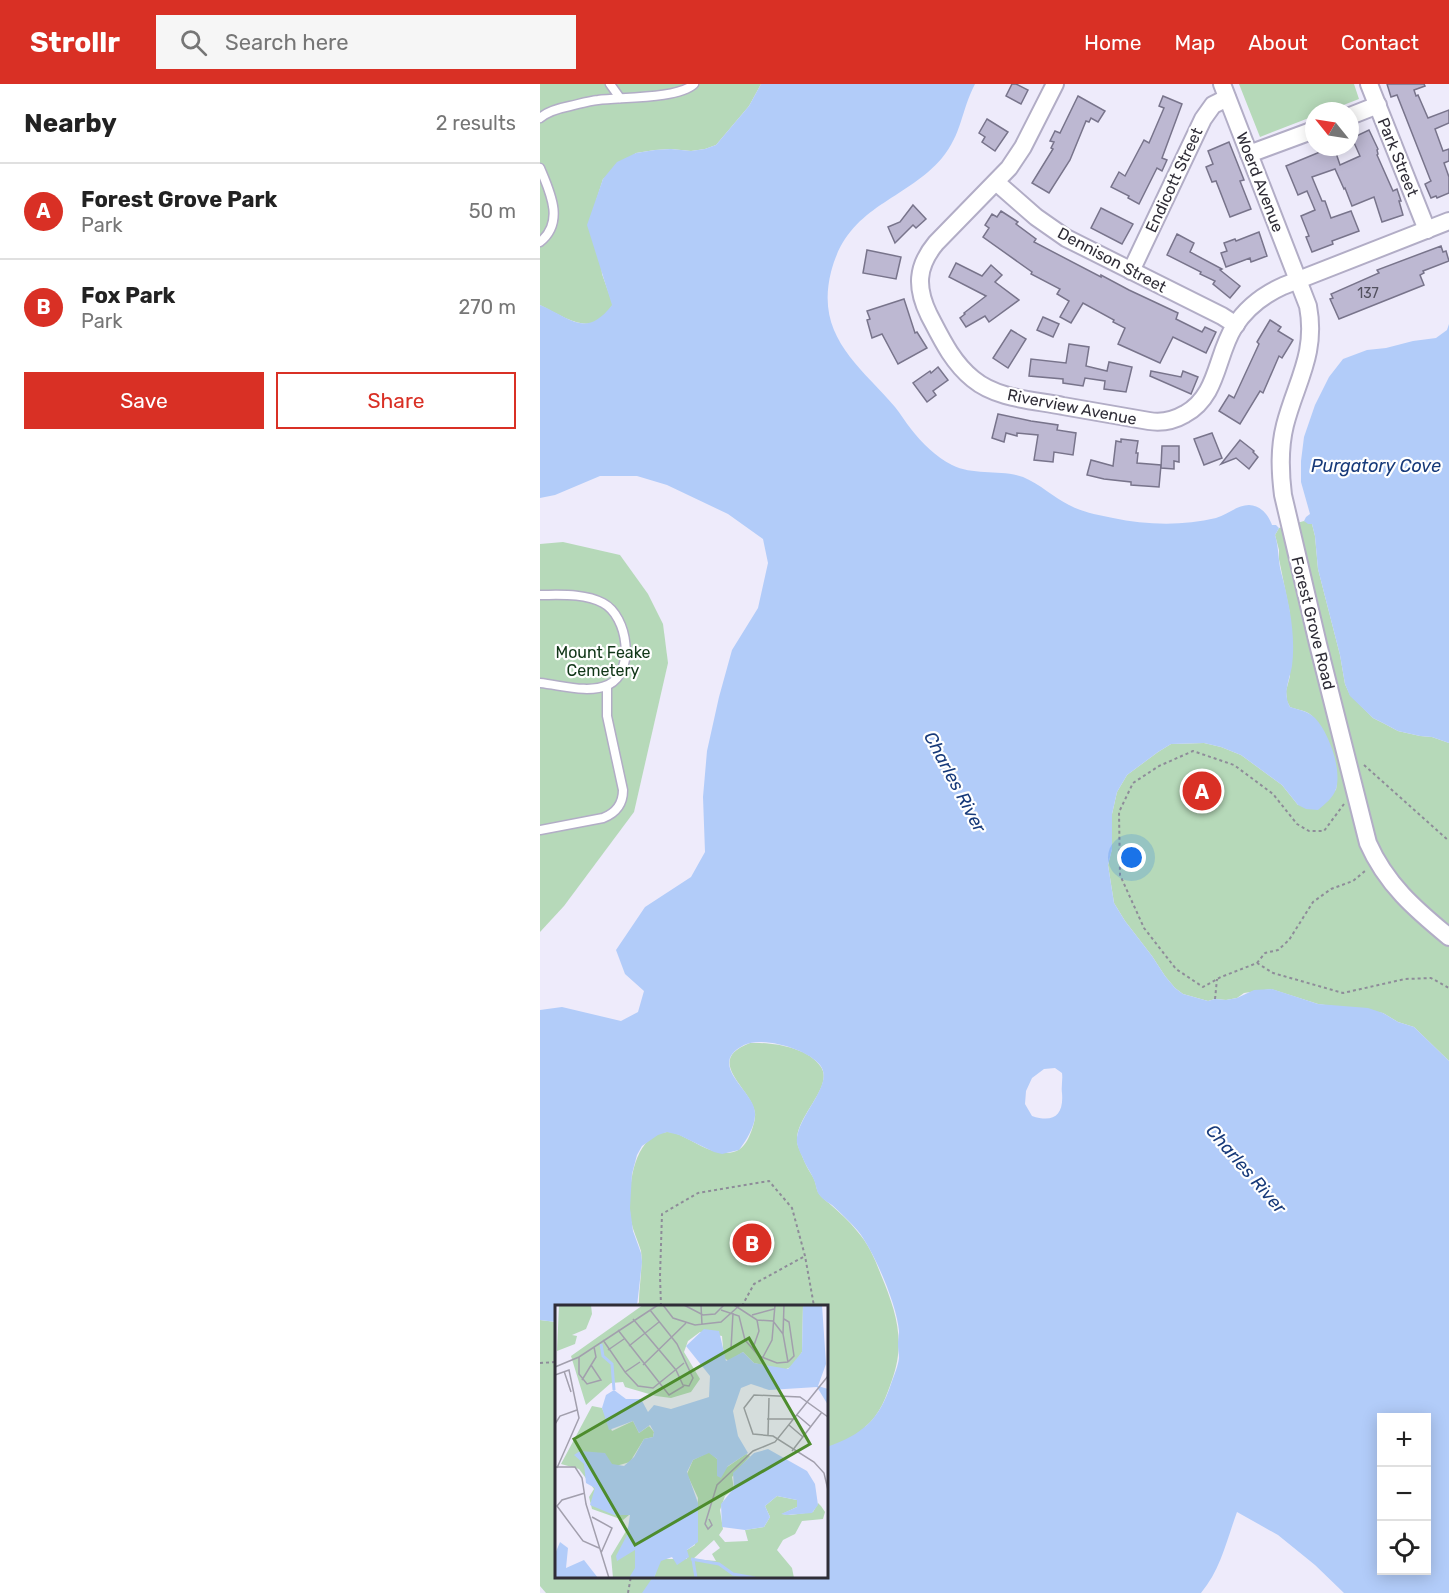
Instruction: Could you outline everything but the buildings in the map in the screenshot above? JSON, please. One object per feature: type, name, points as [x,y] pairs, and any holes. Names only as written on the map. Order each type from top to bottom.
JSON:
[{"type":"street","name":"Riverview Avenue","points":[[1055,84],[1019,154],[1009,168],[931,250],[920,278],[921,298],[946,346],[962,369],[985,386],[1004,394],[1149,421],[1172,420],[1191,411],[1210,389],[1231,333],[1248,309],[1259,299],[1276,289],[1449,221]]},
{"type":"street","name":"Park Street","points":[[1369,84],[1427,230]]},
{"type":"street","name":"Woerd Avenue","points":[[1225,91],[1299,280]]},
{"type":"street","name":"Endicott Street","points":[[1131,271],[1203,119],[1225,91]]},
{"type":"street","points":[[1359,112],[1378,105]]},
{"type":"street","points":[[1249,154],[1305,133]]},
{"type":"street","name":"Dennison Street","points":[[996,182],[1036,218],[1086,249],[1236,325]]},
{"type":"street","name":"Forest Grove Road","points":[[1299,280],[1308,306],[1310,341],[1305,368],[1285,423],[1281,452],[1283,495],[1368,843],[1376,862],[1397,890],[1449,937]]},
{"type":"lane","points":[[610,84],[620,98]]},
{"type":"lane","points":[[540,118],[557,109],[596,100],[666,94],[692,87],[694,84]]},
{"type":"lane","points":[[540,168],[549,190],[554,212],[548,236],[540,242]]},
{"type":"lane","points":[[540,595],[586,598],[603,603],[619,619],[624,635],[625,661],[621,674],[607,686],[584,688],[540,683]]},
{"type":"lane","points":[[540,830],[611,815],[623,798],[607,716],[607,686]]},
{"type":"path","points":[[1343,804],[1324,831],[1309,831],[1298,824],[1272,794],[1234,765],[1193,751],[1159,766],[1133,783],[1119,812],[1120,875],[1144,928],[1176,969],[1203,987],[1257,963],[1265,953],[1278,951],[1289,940],[1313,902],[1331,889],[1353,881],[1376,862]]},
{"type":"path","points":[[1345,751],[1370,770],[1449,841]]},
{"type":"path","points":[[1257,963],[1273,973],[1343,993],[1405,979],[1431,978],[1449,988]]},
{"type":"path","points":[[1215,999],[1217,979]]},
{"type":"path","points":[[661,1305],[662,1214],[698,1193],[769,1181],[792,1208],[805,1256],[814,1305]]},
{"type":"path","points":[[743,1305],[754,1284],[805,1256]]},
{"type":"path","points":[[540,1363],[555,1362]]},
{"type":"path","points":[[628,1593],[630,1578]]},
{"type":"green space","points":[[540,84],[761,84],[749,106],[716,145],[691,151],[671,149],[636,153],[603,179],[596,201],[602,274],[613,305],[600,319],[589,324],[567,319],[540,305]]},
{"type":"green space","points":[[1239,84],[1354,84],[1359,99],[1351,102],[1305,102],[1305,120],[1260,137]]},
{"type":"green space","points":[[1304,521],[1312,524],[1318,569],[1345,684],[1350,695],[1373,718],[1398,731],[1432,737],[1449,743],[1449,1061],[1414,1027],[1398,1022],[1383,1013],[1318,1004],[1271,989],[1244,993],[1237,998],[1226,1000],[1208,1001],[1183,994],[1165,976],[1114,903],[1108,865],[1112,849],[1112,814],[1117,792],[1127,775],[1171,744],[1204,743],[1241,755],[1282,785],[1298,805],[1336,790],[1334,759],[1317,723],[1309,713],[1290,707],[1287,701],[1286,691],[1290,676],[1290,614],[1275,535],[1279,528]]},
{"type":"green space","name":"Mount Feake Cemetery","points":[[563,542],[620,555],[648,594],[663,624],[668,663],[634,812],[564,906],[540,932],[540,544]]},
{"type":"green space","points":[[750,1043],[788,1047],[807,1055],[821,1067],[824,1075],[822,1085],[800,1126],[797,1136],[798,1146],[819,1194],[851,1224],[868,1246],[895,1314],[899,1340],[896,1366],[885,1399],[879,1411],[865,1427],[969,1593],[546,1593],[540,1586],[540,1320],[555,1322],[555,1578],[828,1578],[828,1305],[638,1305],[641,1251],[631,1221],[630,1196],[634,1168],[639,1154],[646,1143],[655,1136],[667,1132],[718,1152],[730,1153],[742,1147],[754,1123],[755,1113],[752,1103],[733,1075],[730,1066],[730,1058],[737,1050]]},
{"type":"water","name":"Charles River","points":[[761,84],[975,84],[954,140],[942,158],[927,173],[864,218],[850,232],[839,250],[831,272],[828,294],[829,314],[844,348],[920,439],[935,454],[952,465],[969,470],[1023,477],[1063,502],[1090,513],[1113,518],[1151,523],[1191,522],[1216,518],[1249,505],[1260,509],[1272,525],[1279,528],[1275,535],[1289,607],[1293,642],[1292,666],[1287,691],[1288,702],[1290,707],[1315,718],[1325,733],[1336,762],[1335,792],[1318,810],[1306,809],[1298,805],[1282,785],[1241,755],[1204,743],[1171,744],[1127,775],[1117,792],[1112,814],[1112,849],[1108,865],[1114,903],[1165,976],[1183,994],[1208,1001],[1226,1000],[1237,998],[1254,990],[1272,989],[1318,1004],[1368,1008],[1414,1027],[1449,1061],[1449,1593],[1344,1593],[1315,1565],[1278,1535],[1237,1512],[1219,1564],[1201,1593],[642,1593],[652,1578],[828,1578],[828,1447],[860,1431],[875,1416],[886,1397],[899,1358],[899,1331],[894,1307],[877,1265],[858,1231],[818,1193],[797,1143],[802,1123],[823,1082],[820,1065],[814,1059],[795,1049],[773,1043],[744,1045],[733,1053],[729,1061],[730,1070],[748,1096],[755,1113],[752,1128],[739,1150],[722,1154],[714,1152],[679,1135],[667,1132],[642,1146],[637,1155],[632,1174],[630,1208],[633,1231],[642,1262],[637,1305],[555,1305],[555,1322],[540,1320],[540,1010],[562,1007],[621,1021],[638,1012],[644,991],[625,974],[616,950],[645,907],[691,877],[705,852],[703,797],[707,751],[732,650],[758,608],[768,563],[763,539],[728,514],[667,485],[637,476],[600,476],[555,495],[540,498],[540,305],[570,320],[586,323],[603,315],[612,305],[587,225],[603,179],[617,162],[636,153],[655,150],[705,149],[716,145],[749,106]],"holes":[[[1055,1068],[1062,1073],[1062,1101],[1059,1112],[1056,1116],[1046,1119],[1032,1116],[1025,1104],[1026,1091],[1032,1078],[1044,1069]]]},
{"type":"water","name":"Purgatory Cove","points":[[1449,324],[1449,743],[1432,737],[1398,731],[1373,718],[1350,696],[1345,684],[1318,569],[1312,524],[1304,521],[1310,514],[1301,482],[1301,461],[1304,437],[1315,405],[1329,377],[1343,359],[1367,350],[1436,338],[1447,330]]},
{"type":"place","name":"Forest Grove Park","points":[[1202,791]]},
{"type":"place","name":"Fox Park","points":[[752,1243]]}]
